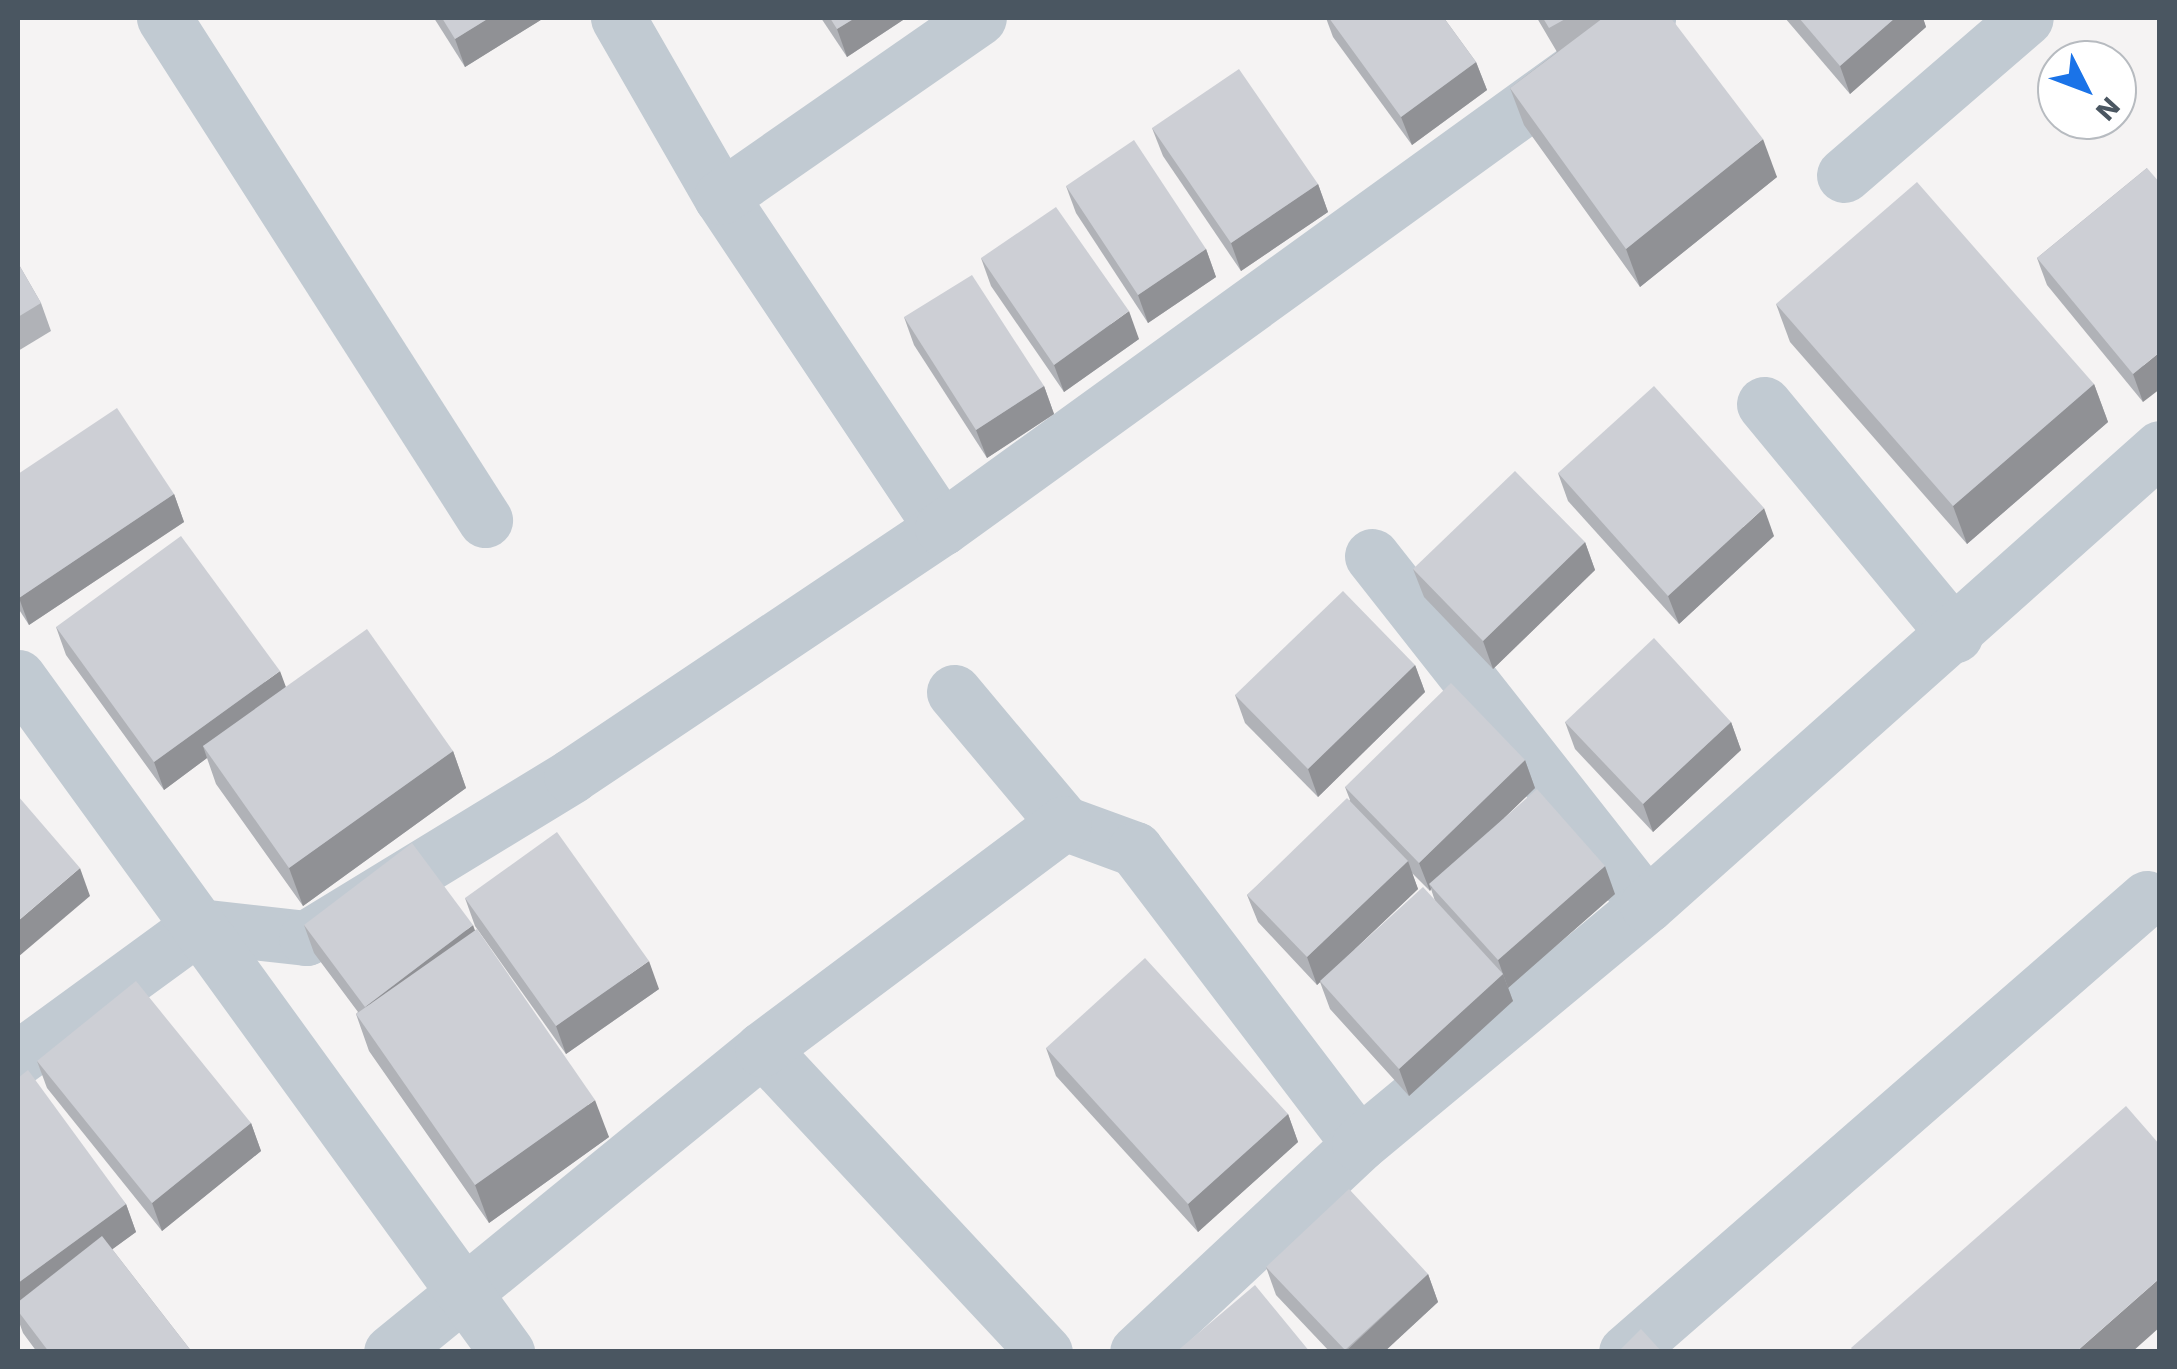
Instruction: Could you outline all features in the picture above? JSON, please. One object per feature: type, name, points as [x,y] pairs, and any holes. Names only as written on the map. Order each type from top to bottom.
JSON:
[{"type":"street","points":[[164,18],[485,520]]},
{"type":"street","points":[[618,18],[721,197],[942,528]]},
{"type":"street","points":[[721,197],[979,18]]},
{"type":"street","points":[[18,1058],[199,926],[306,938],[572,776],[942,528],[1648,18]]},
{"type":"street","points":[[1844,175],[2026,18]]},
{"type":"street","points":[[1764,404],[1955,635]]},
{"type":"street","points":[[1137,1352],[1359,1144],[1647,905],[1955,635],[2160,448]]},
{"type":"street","points":[[1372,556],[1647,905]]},
{"type":"street","points":[[18,677],[459,1294],[507,1352]]},
{"type":"street","points":[[954,692],[1064,823],[1135,849],[1359,1144]]},
{"type":"street","points":[[391,1352],[762,1050],[1064,823]]},
{"type":"street","points":[[1626,1352],[2146,898]]},
{"type":"street","points":[[762,1050],[1045,1352]]},
{"type":"building","points":[[442,18],[489,18],[455,39]]},
{"type":"building","points":[[830,18],[855,18],[837,29]]},
{"type":"building","points":[[1329,18],[1444,18],[1476,62],[1401,117]]},
{"type":"building","points":[[1543,18],[1567,18],[1549,28]]},
{"type":"building","points":[[1603,18],[1671,18],[1763,139],[1626,249],[1510,88]]},
{"type":"building","points":[[1799,18],[1895,18],[1840,66]]},
{"type":"building","points":[[1239,69],[1318,184],[1231,243],[1152,128]]},
{"type":"building","points":[[1134,140],[1206,249],[1138,295],[1066,186]]},
{"type":"building","points":[[2147,168],[2160,183],[2160,352],[2133,374],[2037,258]]},
{"type":"building","points":[[1917,182],[2094,384],[1953,506],[1776,304]]},
{"type":"building","points":[[1056,207],[1129,311],[1054,365],[981,258]]},
{"type":"building","points":[[18,263],[41,303],[18,317]]},
{"type":"building","points":[[972,275],[1044,386],[976,430],[904,317]]},
{"type":"building","points":[[1654,386],[1764,508],[1668,596],[1558,473]]},
{"type":"building","points":[[117,408],[174,494],[19,598],[18,474]]},
{"type":"building","points":[[1515,471],[1585,542],[1483,641],[1413,569]]},
{"type":"building","points":[[181,536],[280,671],[154,762],[56,627]]},
{"type":"building","points":[[1343,591],[1415,665],[1308,769],[1235,695]]},
{"type":"building","points":[[367,629],[453,751],[289,868],[203,746]]},
{"type":"building","points":[[1654,638],[1731,722],[1643,804],[1565,722]]},
{"type":"building","points":[[1451,683],[1525,760],[1419,863],[1345,787]]},
{"type":"building","points":[[1537,789],[1605,866],[1498,960],[1429,884]]},
{"type":"building","points":[[18,796],[80,868],[18,921]]},
{"type":"building","points":[[1347,798],[1408,861],[1307,957],[1247,895]]},
{"type":"building","points":[[557,832],[649,961],[556,1026],[465,898]]},
{"type":"building","points":[[412,843],[473,925],[365,1007],[304,925]]},
{"type":"building","points":[[1423,887],[1503,974],[1399,1069],[1320,981]]},
{"type":"building","points":[[477,929],[595,1100],[475,1185],[356,1014]]},
{"type":"building","points":[[1145,958],[1288,1114],[1188,1204],[1046,1048]]},
{"type":"building","points":[[136,981],[251,1123],[152,1203],[37,1061]]},
{"type":"building","points":[[28,1070],[126,1204],[18,1283],[18,1078]]},
{"type":"building","points":[[2126,1106],[2160,1145],[2160,1278],[2076,1352],[1854,1352],[1851,1348]]},
{"type":"building","points":[[1349,1189],[1428,1274],[1345,1350],[1266,1267]]},
{"type":"building","points":[[102,1236],[192,1352],[49,1352],[18,1311],[18,1302]]},
{"type":"building","points":[[1255,1285],[1310,1352],[1176,1352]]},
{"type":"building","points":[[1641,1329],[1662,1352],[1618,1352]]}]
